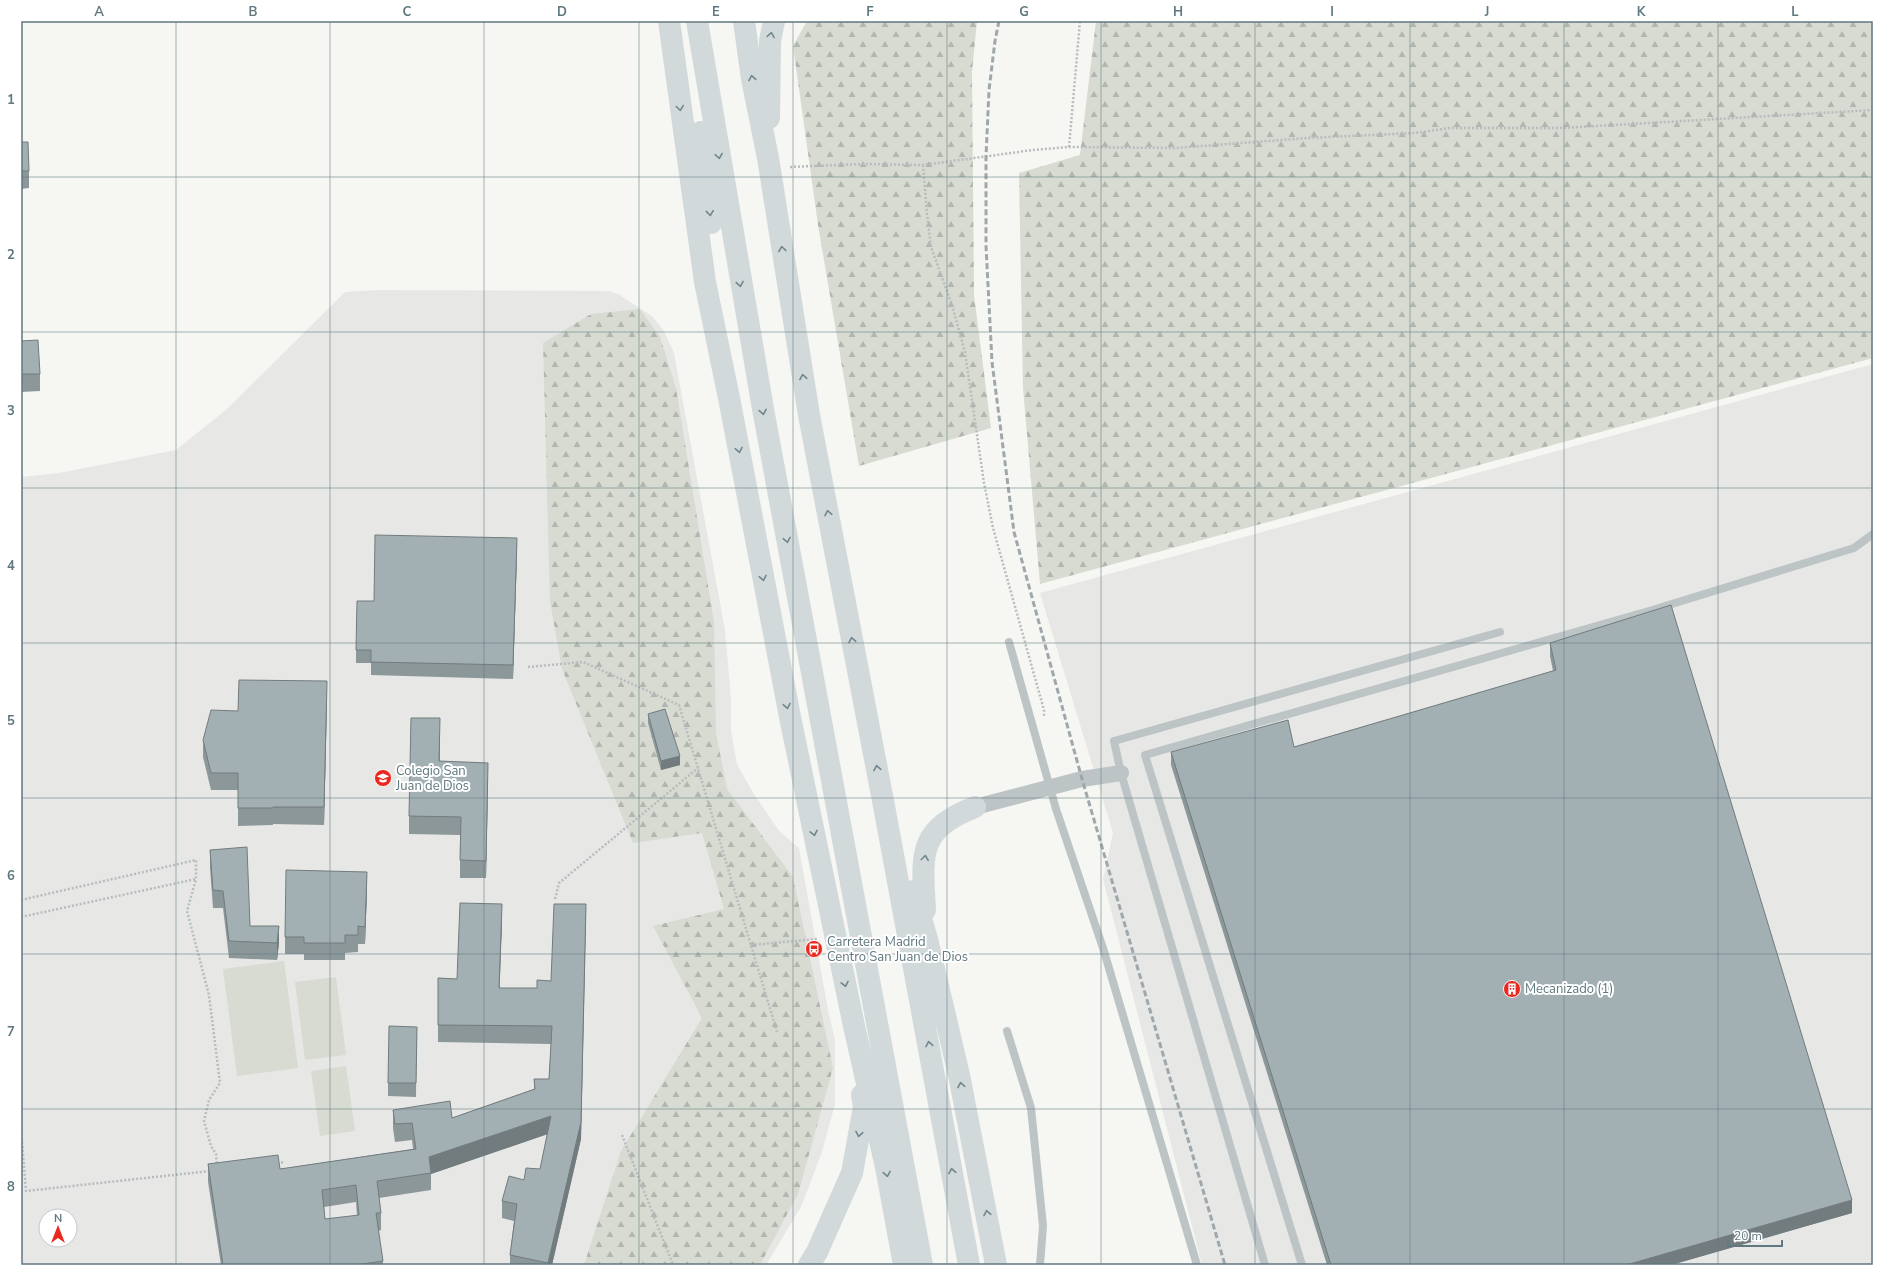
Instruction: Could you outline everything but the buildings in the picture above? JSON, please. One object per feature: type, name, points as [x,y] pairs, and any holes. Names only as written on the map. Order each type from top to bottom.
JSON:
[{"type":"highway","points":[[664,21],[675,69]]},
{"type":"highway","points":[[669,21],[705,282],[729,398],[788,707],[835,938],[886,1167],[904,1265]]},
{"type":"highway","points":[[692,21],[699,111],[729,398]]},
{"type":"highway","points":[[697,21],[761,401],[922,1265]]},
{"type":"highway","points":[[744,21],[752,79],[769,163],[809,415],[884,806],[969,1265]]},
{"type":"highway","points":[[769,163],[770,41],[774,21]]},
{"type":"highway","points":[[884,806],[904,856],[927,939],[959,1075],[997,1259]]},
{"type":"highway","points":[[927,939],[924,859],[928,841],[937,828],[955,815],[975,807]]},
{"type":"highway","points":[[809,1265],[817,1252],[852,1173],[864,1107],[854,1026]]},
{"type":"street","points":[[975,807],[1082,779],[1121,773]]},
{"type":"lane","points":[[1302,1265],[1145,755],[1672,604],[1854,548],[1873,534]]},
{"type":"lane","points":[[1265,1265],[1121,773],[1114,741],[1500,632]]},
{"type":"lane","points":[[1009,642],[1050,788],[1104,948],[1197,1265]]},
{"type":"lane","points":[[1007,1031],[1031,1108],[1043,1226],[1040,1265]]},
{"type":"path","points":[[1069,147],[1080,21]]},
{"type":"path","points":[[769,163],[923,165],[1033,150],[1069,147],[1176,148],[1308,138],[1415,134],[1450,128],[1562,128],[1873,110]]},
{"type":"path","points":[[923,165],[931,247],[952,306],[965,352],[984,484],[993,528],[1044,710],[1044,717]]},
{"type":"path","points":[[528,668],[583,662],[679,705],[777,1032]]},
{"type":"path","points":[[555,899],[559,883],[698,768]]},
{"type":"path","points":[[21,900],[196,860],[196,879],[187,911],[209,995],[220,1083],[209,1100],[204,1121],[211,1146],[216,1154],[218,1170],[26,1191],[21,1130]]},
{"type":"path","points":[[21,917],[196,879]]},
{"type":"path","points":[[751,945],[835,938]]},
{"type":"path","points":[[622,1135],[673,1265]]},
{"type":"path","points":[[269,1164],[284,1162]]},
{"type":"shaded area","name":"Colegio San Juan de Dios","points":[[379,290],[608,291],[618,294],[652,316],[664,331],[674,353],[725,630],[731,699],[731,731],[737,764],[752,791],[779,831],[799,848],[828,1010],[835,1040],[835,1104],[822,1152],[801,1207],[766,1265],[21,1265],[21,477],[59,473],[176,450],[227,409],[345,292]]},
{"type":"shaded area","points":[[1873,364],[1873,1265],[1202,1265],[1103,879],[1113,833],[1040,593]]},
{"type":"green space","points":[[807,21],[977,21],[972,72],[974,295],[991,428],[859,466],[818,225],[793,46]]},
{"type":"green space","points":[[1096,21],[1873,21],[1873,358],[1040,584],[1023,388],[1019,173],[1080,155]]},
{"type":"green space","points":[[640,309],[660,337],[676,388],[714,622],[716,733],[727,789],[793,877],[833,1068],[798,1194],[760,1265],[584,1265],[621,1151],[702,1018],[653,926],[724,909],[702,833],[633,843],[562,669],[550,601],[543,343],[591,314]]},
{"type":"green space","points":[[284,961],[298,1068],[237,1076],[223,969]]},
{"type":"green space","points":[[336,977],[346,1055],[305,1060],[295,982]]},
{"type":"green space","points":[[346,1066],[355,1131],[320,1136],[311,1071]]},
{"type":"railway","points":[[999,21],[989,90],[986,157],[986,246],[992,362],[1014,532],[1082,779],[1225,1265]]},
{"type":"place","name":"Colegio San Juan de Dios","points":[[383,778]]},
{"type":"place","name":"Carretera Madrid Centro San Juan de Dios","points":[[814,949]]},
{"type":"place","name":"Mecanizado (1)","points":[[1512,989]]}]
